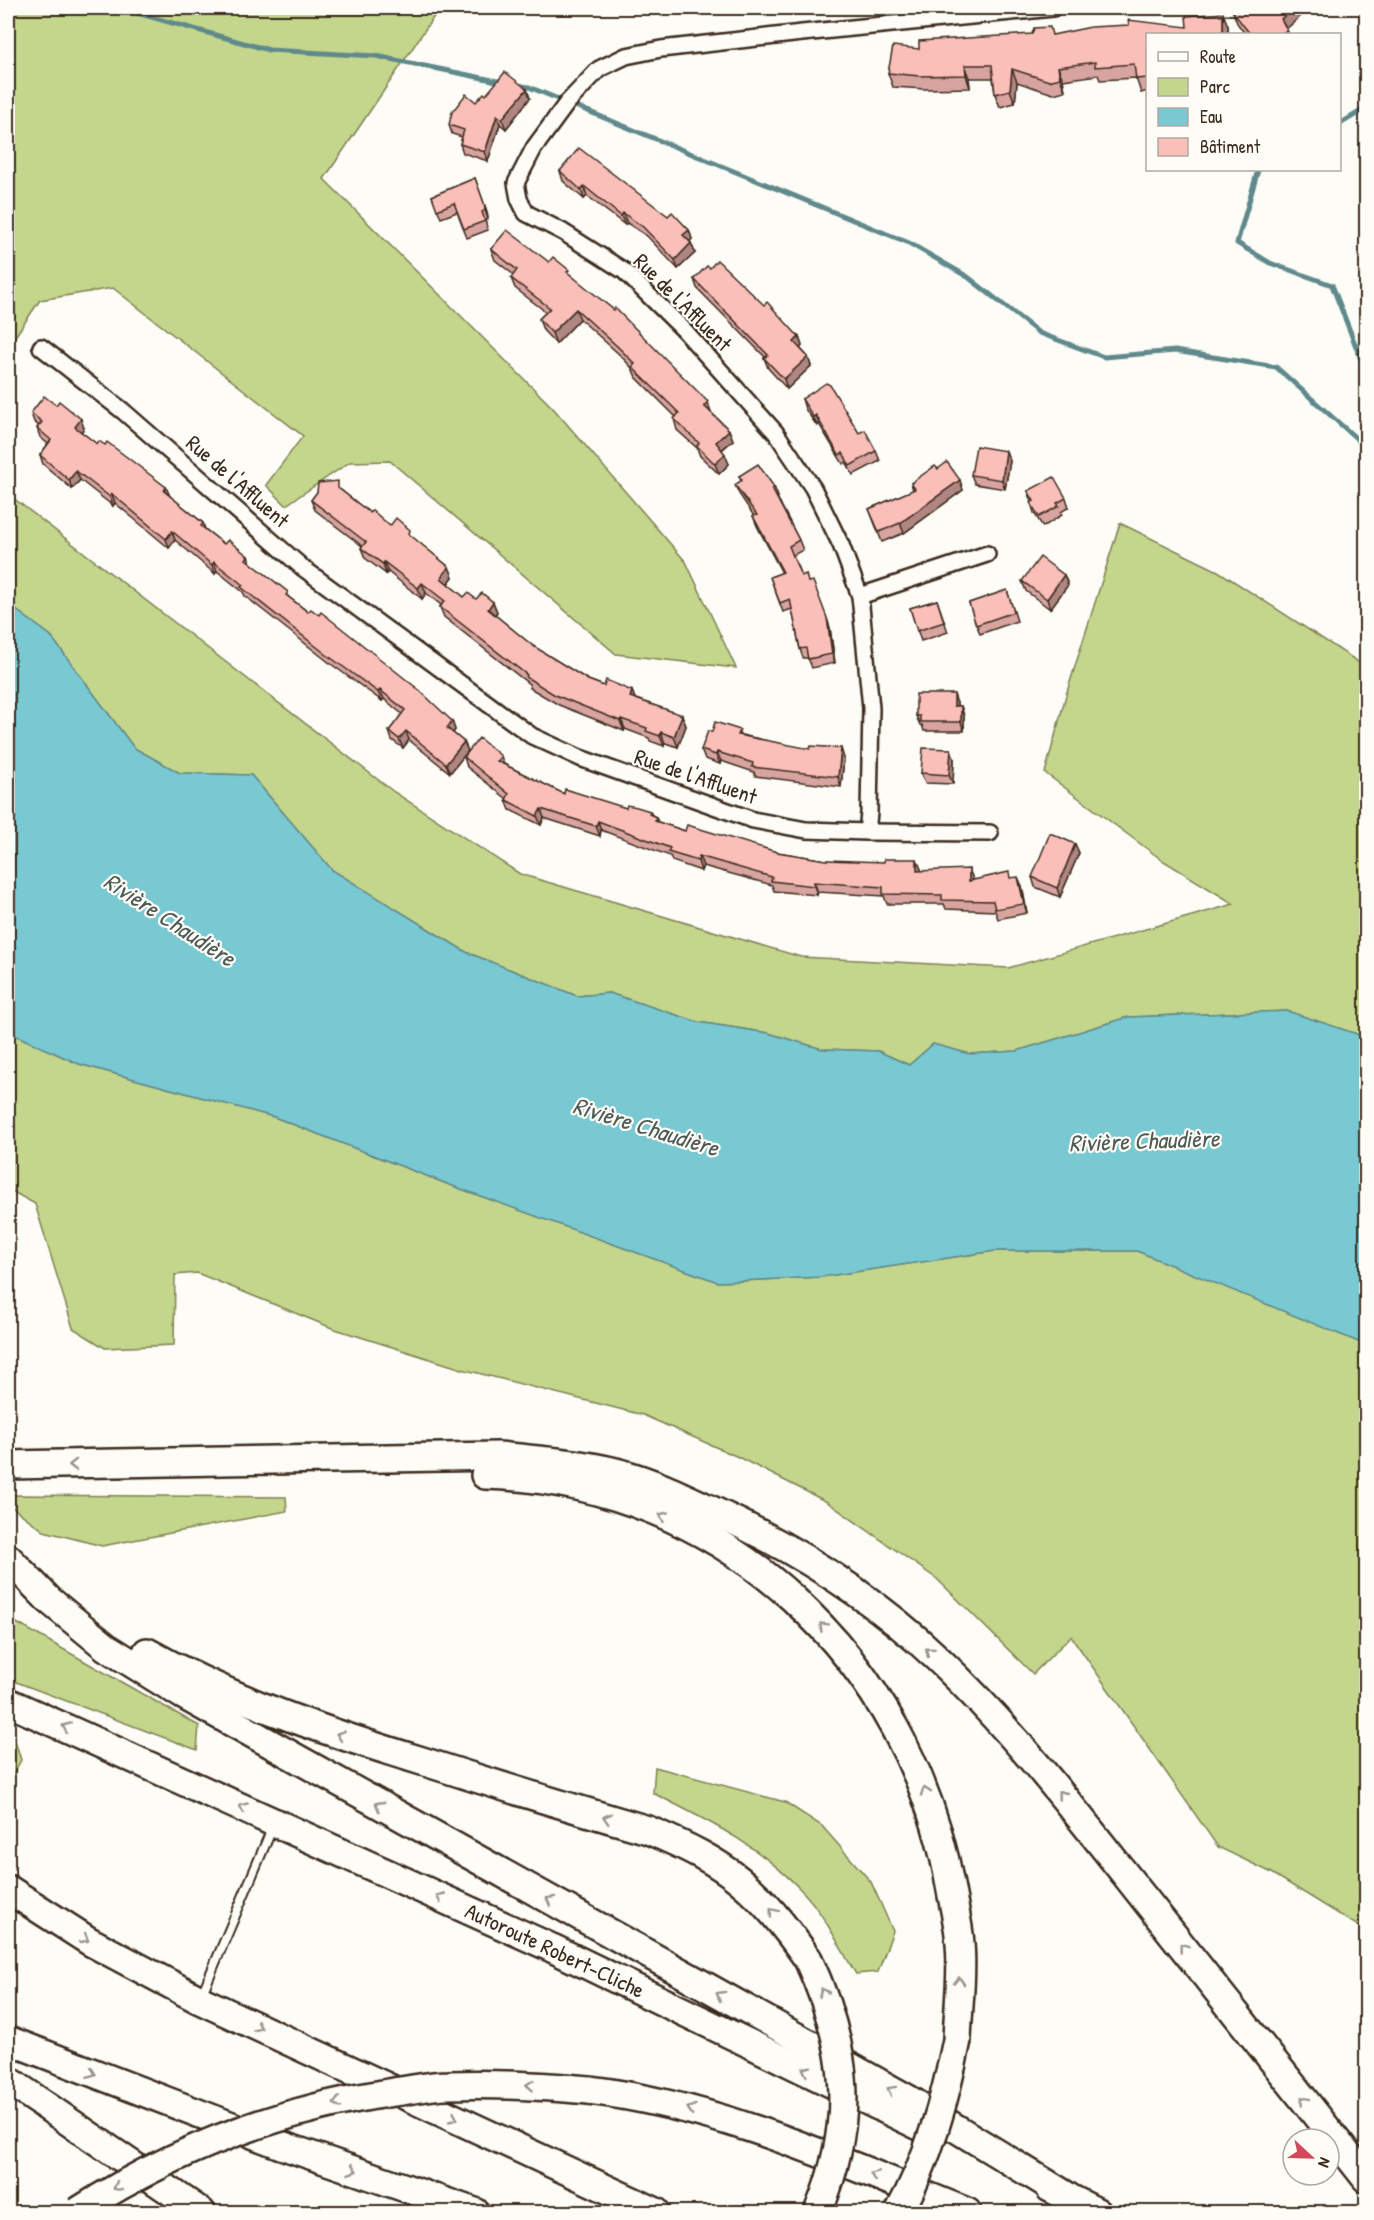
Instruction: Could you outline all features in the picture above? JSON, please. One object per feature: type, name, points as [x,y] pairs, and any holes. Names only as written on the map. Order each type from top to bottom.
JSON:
[{"type":"highway","points":[[8,1465],[109,1465],[498,1456],[553,1461],[622,1474],[659,1486],[753,1529],[801,1556],[884,1614],[936,1657],[974,1694],[1019,1743],[1366,2178]]},
{"type":"highway","points":[[109,1465],[495,1475],[552,1481],[591,1489],[645,1508],[694,1530],[744,1560],[795,1598],[832,1636],[863,1674],[888,1714],[921,1777],[945,1851],[960,1944],[957,2040],[943,2106],[927,2153],[899,2212]]},
{"type":"highway","points":[[8,1556],[65,1600],[127,1641],[192,1677],[238,1698],[364,1743],[648,1830],[690,1847],[727,1869],[758,1894],[808,1959],[827,2001],[838,2041],[843,2077],[839,2152],[818,2212]]},
{"type":"highway","points":[[8,1556],[49,1600],[106,1647],[183,1695],[908,2099],[1066,2196]]},
{"type":"highway","name":"Autoroute Robert-Cliche","points":[[8,1702],[552,1948],[1097,2212]]},
{"type":"highway","points":[[8,1889],[88,1941],[200,2000],[656,2212]]},
{"type":"highway","points":[[8,2040],[281,2145],[475,2212]]},
{"type":"highway","points":[[8,2080],[201,2212]]},
{"type":"highway","points":[[77,2212],[148,2170],[209,2142],[318,2106],[446,2085],[520,2084],[638,2096],[683,2106],[803,2147],[967,2212]]},
{"type":"street","name":"Rue de l'Affluent","points":[[867,832],[871,708],[860,596],[841,545],[813,488],[776,433],[684,330],[624,271],[563,232],[526,213],[519,199],[516,183],[534,148],[567,103],[599,69],[626,56],[661,49],[802,33],[1053,8]]},
{"type":"street","name":"Rue de l'Affluent","points":[[41,347],[123,411],[303,568],[532,736],[580,758],[753,820],[806,830],[990,833]]},
{"type":"street","points":[[860,596],[987,554]]},
{"type":"lane","points":[[200,2000],[275,1822]]},
{"type":"green space","points":[[8,8],[431,8],[437,12],[324,179],[553,408],[686,562],[736,668],[616,654],[390,461],[350,462],[286,505],[266,485],[303,436],[113,288],[40,300],[8,347]]},
{"type":"green space","points":[[8,494],[394,792],[520,874],[801,957],[1008,968],[1234,904],[1162,860],[1045,773],[1066,695],[1120,523],[1218,571],[1366,667],[1366,1037],[1287,1011],[1128,1017],[1017,1051],[970,1054],[933,1044],[909,1065],[878,1051],[822,1049],[768,1033],[698,1022],[609,993],[577,996],[466,952],[332,870],[251,775],[180,773],[134,748],[50,635],[8,604]]},
{"type":"green space","points":[[8,1032],[79,1064],[274,1117],[450,1185],[718,1282],[821,1277],[995,1251],[1137,1251],[1366,1345],[1366,1931],[1272,1873],[1218,1847],[1071,1636],[1033,1674],[937,1579],[827,1502],[736,1456],[643,1415],[462,1369],[332,1328],[197,1273],[175,1275],[174,1345],[105,1348],[73,1328],[35,1204],[8,1189]]},
{"type":"green space","points":[[8,1495],[286,1497],[287,1511],[102,1546],[44,1531],[8,1504]]},
{"type":"green space","points":[[8,1618],[199,1726],[197,1750],[8,1679]]},
{"type":"green space","points":[[8,1734],[14,1737],[21,1760],[12,1776],[8,1777]]},
{"type":"green space","points":[[655,1767],[785,1802],[822,1826],[871,1882],[893,1931],[878,1972],[856,1974],[811,1901],[769,1860],[732,1835],[653,1793]]},
{"type":"water","name":"Rivière Chaudière","points":[[8,604],[50,635],[134,748],[180,773],[251,775],[332,870],[466,952],[577,996],[609,993],[698,1022],[768,1033],[822,1049],[878,1051],[909,1065],[933,1044],[970,1054],[1017,1051],[1128,1017],[1287,1011],[1366,1037],[1366,1345],[1137,1251],[995,1251],[821,1277],[718,1282],[450,1185],[274,1117],[79,1064],[8,1032]]},
{"type":"building","points":[[1240,8],[1293,8],[1281,19],[1287,30],[1282,33],[1249,33],[1233,12]]},
{"type":"building","points":[[1223,13],[1223,33],[1146,33],[1146,78],[1136,79],[1134,64],[1095,67],[1095,62],[1058,67],[1060,78],[1049,81],[1012,69],[1010,90],[995,94],[992,65],[965,65],[966,75],[920,76],[888,73],[893,46],[919,49],[919,41],[1032,34],[1034,28],[1050,27],[1052,35],[1091,27],[1129,25],[1128,20],[1187,27],[1186,16]]},
{"type":"building","points":[[505,72],[527,89],[502,119],[497,115],[485,152],[460,144],[464,130],[449,125],[452,112],[466,94],[476,102],[484,93],[486,95]]},
{"type":"building","points":[[579,148],[668,216],[672,212],[689,230],[683,235],[691,243],[675,260],[643,227],[623,213],[621,216],[584,186],[581,190],[560,171]]},
{"type":"building","points":[[475,178],[484,203],[485,210],[482,212],[485,221],[464,229],[454,203],[437,210],[432,196]]},
{"type":"building","points":[[507,230],[549,262],[553,257],[569,270],[567,272],[614,310],[615,308],[708,402],[704,406],[729,430],[716,442],[725,454],[715,464],[697,446],[699,443],[674,419],[679,413],[632,367],[635,364],[576,309],[552,333],[539,319],[550,308],[511,278],[517,270],[491,249]]},
{"type":"building","points":[[717,260],[764,305],[767,302],[799,337],[794,342],[808,357],[784,379],[764,358],[768,355],[694,279]]},
{"type":"building","points":[[826,383],[830,385],[859,433],[865,430],[876,451],[850,466],[843,453],[839,455],[816,415],[813,417],[802,399]]},
{"type":"building","points":[[44,396],[56,405],[59,401],[81,419],[75,427],[97,444],[99,441],[105,445],[107,442],[166,487],[164,491],[203,523],[201,526],[224,544],[228,540],[248,556],[246,559],[288,592],[286,595],[308,612],[311,609],[319,615],[321,612],[418,689],[452,721],[447,728],[464,742],[446,764],[406,731],[399,739],[389,731],[405,710],[380,690],[378,692],[327,655],[241,587],[243,585],[214,562],[212,565],[172,531],[166,539],[112,494],[110,497],[76,471],[69,480],[40,455],[51,440],[37,428],[42,422],[31,413]]},
{"type":"building","points":[[976,446],[1006,451],[1002,480],[971,475]]},
{"type":"building","points":[[947,462],[960,480],[900,523],[879,532],[869,509],[915,489],[911,483],[935,466],[938,469]]},
{"type":"building","points":[[758,464],[774,487],[772,489],[799,540],[789,546],[801,576],[806,574],[808,582],[813,581],[827,618],[832,654],[808,659],[806,648],[800,649],[790,599],[780,603],[770,577],[783,572],[753,516],[757,515],[735,485],[742,480],[739,476]]},
{"type":"building","points":[[1054,477],[1066,498],[1057,503],[1059,506],[1039,517],[1031,503],[1034,501],[1028,491]]},
{"type":"building","points":[[338,481],[338,488],[370,513],[372,510],[390,526],[396,518],[410,530],[409,534],[449,567],[441,578],[464,597],[468,593],[476,599],[482,593],[493,602],[488,609],[533,646],[588,680],[604,686],[606,680],[632,691],[630,697],[682,715],[674,737],[661,732],[660,736],[646,731],[647,728],[621,719],[620,721],[555,695],[526,677],[527,675],[440,607],[445,601],[422,583],[418,588],[361,548],[366,542],[311,500],[317,492],[318,483]]},
{"type":"building","points":[[1040,557],[1064,575],[1047,599],[1022,581]]},
{"type":"building","points":[[1007,590],[1014,612],[976,625],[969,603]]},
{"type":"building","points":[[937,600],[944,622],[917,631],[910,608]]},
{"type":"building","points":[[916,694],[954,694],[954,706],[961,706],[961,722],[920,722],[920,716],[916,716]]},
{"type":"building","points":[[715,722],[740,730],[738,735],[810,749],[811,746],[841,748],[838,777],[752,767],[753,763],[717,752],[716,755],[701,750],[708,731],[712,732]]},
{"type":"building","points":[[479,738],[501,756],[497,761],[564,794],[565,789],[626,808],[627,805],[637,807],[650,811],[649,814],[656,817],[655,821],[685,831],[687,825],[777,852],[826,860],[884,862],[884,859],[917,859],[917,871],[969,869],[969,881],[1009,872],[1010,878],[1018,877],[1024,904],[995,909],[993,901],[942,900],[942,895],[883,894],[883,887],[814,882],[814,886],[771,881],[772,877],[699,856],[698,861],[668,852],[670,848],[598,821],[596,826],[541,809],[537,816],[506,800],[509,794],[464,757]]},
{"type":"building","points":[[923,748],[951,749],[949,775],[921,773]]},
{"type":"building","points":[[1050,833],[1075,844],[1057,888],[1032,877]]},
{"type":"waterway","points":[[119,8],[269,50],[376,56],[502,82]]},
{"type":"waterway","points":[[517,85],[529,87],[909,243],[968,277],[1039,333],[1104,357],[1175,351],[1276,367],[1366,447]]},
{"type":"waterway","points":[[1341,123],[1366,108]]},
{"type":"waterway","points":[[1258,171],[1237,243],[1270,263],[1332,285],[1364,367],[1366,386]]}]
